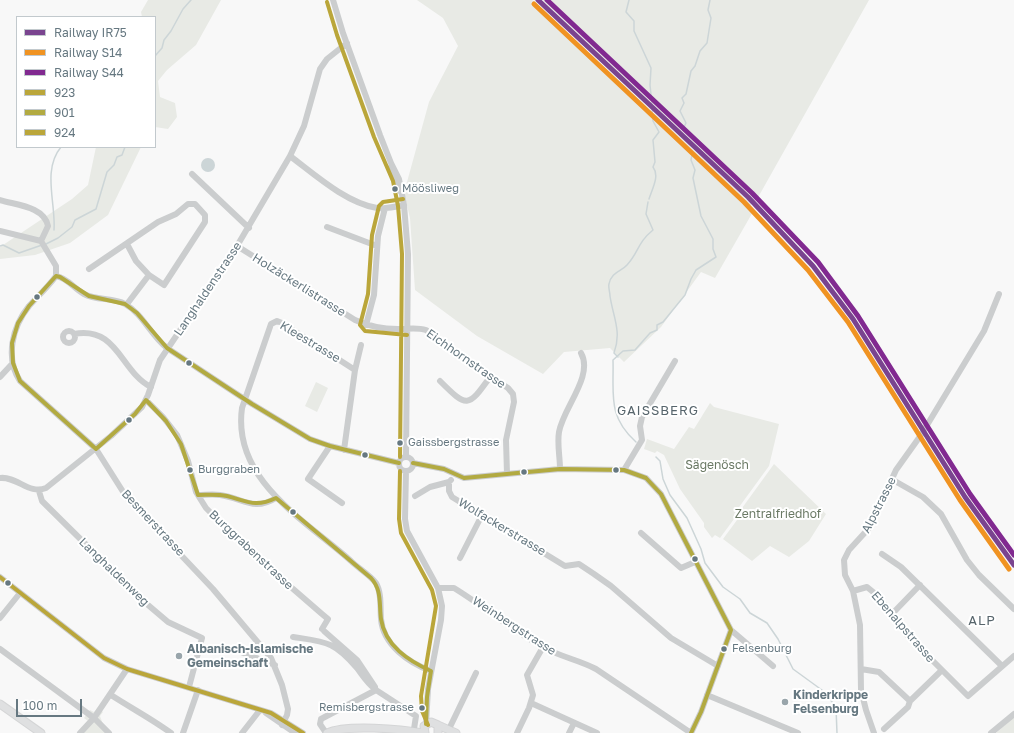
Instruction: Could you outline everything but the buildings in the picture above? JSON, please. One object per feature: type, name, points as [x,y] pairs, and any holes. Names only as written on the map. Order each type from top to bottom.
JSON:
[{"type":"main road","points":[[0,704],[41,733]]},
{"type":"main road","points":[[326,733],[350,729],[411,730],[437,727],[453,731]]},
{"type":"main road","points":[[442,733],[453,731]]},
{"type":"street","points":[[333,0],[347,43],[391,163],[400,179],[408,237],[406,457]]},
{"type":"street","name":"Langhaldenstrasse","points":[[39,491],[46,488],[96,449],[135,414],[146,400],[157,366],[167,348],[238,246],[290,156],[304,126],[320,69],[327,59],[347,43]]},
{"type":"street","points":[[290,156],[332,189],[369,206],[385,208],[404,205]]},
{"type":"street","points":[[192,174],[249,228]]},
{"type":"street","points":[[0,200],[24,205],[45,219],[48,226],[43,244]]},
{"type":"street","points":[[89,269],[158,222],[176,214],[188,204],[195,204],[205,214],[205,222],[163,288],[136,261],[127,244]]},
{"type":"street","points":[[366,325],[374,295],[379,228],[385,208]]},
{"type":"street","points":[[327,226],[377,246]]},
{"type":"street","points":[[0,232],[43,244],[56,266],[56,276],[62,277],[89,297],[127,304],[167,348],[298,432],[330,446],[399,463]]},
{"type":"street","name":"Holzäckerlistrasse","points":[[238,246],[340,312],[366,325],[408,329]]},
{"type":"street","points":[[127,304],[149,275]]},
{"type":"street","name":"Besmerstrasse","points":[[56,276],[29,306],[19,322],[11,349],[12,364],[20,381],[96,449],[127,498],[213,588],[271,658],[275,665],[287,703],[288,712],[283,723]]},
{"type":"street","name":"Alpstrasse","points":[[874,733],[861,690],[860,625],[853,591],[845,575],[844,560],[849,550],[870,527],[893,480],[896,470],[921,435],[984,330],[999,294]]},
{"type":"street","name":"Kleestrasse","points":[[245,399],[267,331],[274,322],[282,323],[355,370]]},
{"type":"street","name":"Eichhornstrasse","points":[[408,329],[420,328],[426,330],[508,388],[514,398],[506,440],[507,474]]},
{"type":"street","points":[[74,334],[97,335],[107,339],[141,382],[151,387]]},
{"type":"street","name":"Kleestrasse","points":[[344,450],[355,370],[361,345]]},
{"type":"street","points":[[560,469],[559,432],[583,375],[585,363],[581,353]]},
{"type":"street","points":[[624,470],[642,440],[640,426],[642,418],[674,361]]},
{"type":"street","points":[[0,377],[12,364]]},
{"type":"street","points":[[440,381],[456,397],[462,401],[468,401],[476,397],[490,376]]},
{"type":"street","points":[[245,399],[240,422],[248,458],[276,498],[375,583],[380,594],[381,621],[384,631],[391,643],[400,653],[420,667],[431,671]]},
{"type":"street","name":"Burggrabenstrasse","points":[[146,400],[163,417],[177,435],[188,461],[198,495],[214,518],[247,549],[328,619],[323,630],[357,660],[376,690]]},
{"type":"street","points":[[330,446],[308,479],[342,503]]},
{"type":"street","points":[[406,457],[401,458],[399,463],[400,469],[406,471],[412,468],[412,463]]},
{"type":"street","points":[[406,457],[410,459],[412,463],[444,469],[454,475],[464,478],[560,469],[624,470],[646,478],[661,494],[731,630],[773,666]]},
{"type":"street","points":[[406,471],[405,519],[407,531],[438,588],[442,612],[427,697],[428,709],[425,729]]},
{"type":"street","points":[[415,496],[430,487],[449,482],[454,475]]},
{"type":"street","points":[[0,478],[8,478],[39,491]]},
{"type":"street","points":[[893,480],[923,497],[938,511],[947,522],[967,560],[979,575],[1014,609]]},
{"type":"street","name":"Wolfackerstrasse","points":[[449,482],[452,497],[565,566],[579,564],[611,586],[671,638],[718,666]]},
{"type":"street","name":"Langhaldenweg","points":[[39,491],[42,501],[141,599],[168,622],[202,639],[189,687]]},
{"type":"street","points":[[198,495],[220,495],[257,505],[264,504],[276,498]]},
{"type":"street","points":[[460,558],[482,515]]},
{"type":"street","points":[[641,532],[681,568],[695,562]]},
{"type":"street","points":[[882,554],[901,567],[1002,666],[1014,656]]},
{"type":"street","points":[[0,578],[104,658],[127,669],[276,715],[295,733]]},
{"type":"street","points":[[892,614],[920,585]]},
{"type":"street","name":"Ebenalpstrasse","points":[[853,591],[867,587],[878,596],[907,635],[941,671],[968,696],[1002,666]]},
{"type":"street","name":"Weinbergstrasse","points":[[438,588],[454,588],[543,647],[559,656],[583,663],[596,669],[691,733]]},
{"type":"street","points":[[0,618],[20,593]]},
{"type":"street","points":[[691,733],[731,630]]},
{"type":"street","points":[[293,637],[329,643],[340,651],[368,684],[416,716],[411,730]]},
{"type":"street","points":[[517,733],[531,703],[533,691],[527,677],[543,647]]},
{"type":"street","points":[[0,649],[94,718],[109,733]]},
{"type":"street","points":[[233,649],[275,665]]},
{"type":"street","points":[[80,733],[94,718],[127,669]]},
{"type":"street","points":[[861,669],[879,672],[910,701]]},
{"type":"street","points":[[884,729],[908,707],[910,701],[941,671]]},
{"type":"street","points":[[453,731],[476,673]]},
{"type":"street","points":[[183,733],[198,690]]},
{"type":"street","points":[[326,733],[320,724],[320,720],[323,717],[376,690]]},
{"type":"street","points":[[111,694],[132,709],[156,721],[171,733]]},
{"type":"street","points":[[707,695],[798,733]]},
{"type":"street","points":[[531,703],[597,733]]},
{"type":"street","points":[[428,709],[437,727]]},
{"type":"street","points":[[242,733],[260,710]]},
{"type":"street","points":[[992,733],[1014,714]]},
{"type":"street","points":[[283,723],[303,733]]},
{"type":"street","points":[[569,733],[574,723]]},
{"type":"green space","points":[[148,0],[221,0],[196,45],[167,70],[158,81],[160,97],[175,103],[177,117],[168,129],[156,127],[156,16],[142,16],[141,12]]},
{"type":"green space","points":[[417,0],[532,0],[752,204],[750,206],[754,210],[715,278],[701,272],[661,327],[624,362],[610,348],[564,352],[543,374],[477,336],[415,290],[410,218],[404,193],[429,102],[458,46],[443,18]]},
{"type":"green space","points":[[542,0],[869,0],[756,201]]},
{"type":"green space","points":[[96,148],[141,148],[108,215],[70,243],[35,255],[0,259],[0,247],[72,199],[88,185]]},
{"type":"green space","points":[[316,382],[328,388],[317,412],[305,406]]},
{"type":"green space","name":"Sägenösch","points":[[710,403],[714,407],[779,424],[769,466],[734,514],[734,519],[720,538],[715,535],[712,538],[704,527],[704,523],[680,489],[664,455],[657,451],[655,453],[644,449],[647,439],[674,449],[689,427],[694,429]]},
{"type":"green space","name":"Zentralfriedhof","points":[[774,464],[826,514],[809,541],[789,557],[770,546],[752,561],[723,539],[737,520],[737,515]]},
{"type":"green space","points":[[98,707],[103,712],[100,716],[106,733],[84,733],[88,721],[84,718],[90,710],[94,712]]},
{"type":"green space","points":[[1014,717],[1014,733],[996,733]]},
{"type":"shaded area","points":[[205,158],[211,158],[215,162],[215,168],[211,172],[205,172],[201,168],[201,162]]},
{"type":"waterway","points":[[156,55],[162,48],[164,40],[171,31],[183,9],[191,0]]},
{"type":"waterway","points":[[629,0],[626,12],[634,21],[634,31],[651,68],[650,85],[652,104]]},
{"type":"waterway","points":[[683,129],[686,123],[680,111],[684,103],[682,98],[686,94],[691,71],[695,66],[700,51],[707,43],[711,18],[708,10],[710,0]]},
{"type":"waterway","points":[[649,199],[656,178],[653,167],[655,162],[653,140],[659,132],[653,121],[652,111]]},
{"type":"waterway","points":[[636,442],[620,423],[616,414],[613,394],[613,360],[623,351],[635,350],[650,333],[657,330],[657,325],[663,322],[685,295],[696,270],[716,257],[713,249],[713,239],[701,216],[693,178],[695,170],[691,160],[692,155],[676,137]]},
{"type":"waterway","points":[[54,230],[51,176],[55,156],[60,148]]},
{"type":"waterway","points":[[46,244],[58,238],[72,227],[75,220],[96,209],[107,172],[114,165],[117,157],[122,155],[125,148]]},
{"type":"waterway","points":[[618,357],[614,353],[617,331],[611,304],[609,285],[614,274],[627,265],[641,243],[653,230],[646,214],[648,202]]},
{"type":"waterway","points":[[0,246],[3,245],[19,253],[42,245]]},
{"type":"waterway","points":[[656,457],[660,461],[663,479],[670,495],[687,518],[701,549],[705,563],[723,587],[740,599],[750,613],[767,623],[778,639],[793,669],[826,693],[836,708],[837,733]]},
{"type":"rail line","name":"IR75","points":[[538,0],[748,197],[813,266],[853,319],[965,497],[1014,565]]},
{"type":"rail line","name":"S44","points":[[547,0],[752,193],[818,262],[858,316],[970,494],[1014,555]]},
{"type":"rail line","name":"S14","points":[[534,4],[744,202],[808,270],[848,322],[960,500],[1009,569]]},
{"type":"transit line","name":"924","points":[[327,2],[337,35],[374,137],[393,181],[398,206],[402,254],[400,457]]},
{"type":"transit line","name":"924","points":[[403,199],[383,202],[379,206],[372,235],[368,294],[360,325],[365,331],[407,335]]},
{"type":"transit line","name":"901","points":[[399,463],[330,446],[310,439],[252,404],[167,348],[137,313],[125,304],[89,296],[60,277],[56,276],[29,306],[18,323],[12,343],[13,363],[20,381],[96,449],[135,414],[146,400],[166,421],[181,444],[198,495],[223,495],[251,503],[262,503],[276,498],[371,578],[377,587],[381,619],[383,629],[387,637],[399,651],[414,662],[431,671],[427,697],[426,724]]},
{"type":"transit line","name":"901","points":[[413,463],[444,469],[464,478],[560,469],[624,470],[646,478],[661,494],[731,630],[701,712],[691,733]]},
{"type":"transit line","name":"924","points":[[400,471],[399,519],[401,533],[432,590],[436,606],[421,696],[422,711],[428,725]]},
{"type":"transit line","name":"923","points":[[0,577],[104,658],[127,669],[271,713],[303,733]]},
{"type":"place","name":"Möösliweg","points":[[395,189]]},
{"type":"place","name":"Gaissbergstrasse","points":[[400,443]]},
{"type":"place","name":"Burggraben","points":[[190,470]]},
{"type":"place","name":"Felsenburg","points":[[724,649]]},
{"type":"place","name":"Albanisch-Islamische Gemeinschaft","points":[[179,656]]},
{"type":"place","name":"Kinderkrippe Felsenburg","points":[[785,702]]},
{"type":"place","name":"Remisbergstrasse","points":[[422,708]]},
{"type":"district","name":"GAISSBERG","points":[[658,411]]},
{"type":"district","name":"ALP","points":[[982,621]]}]
